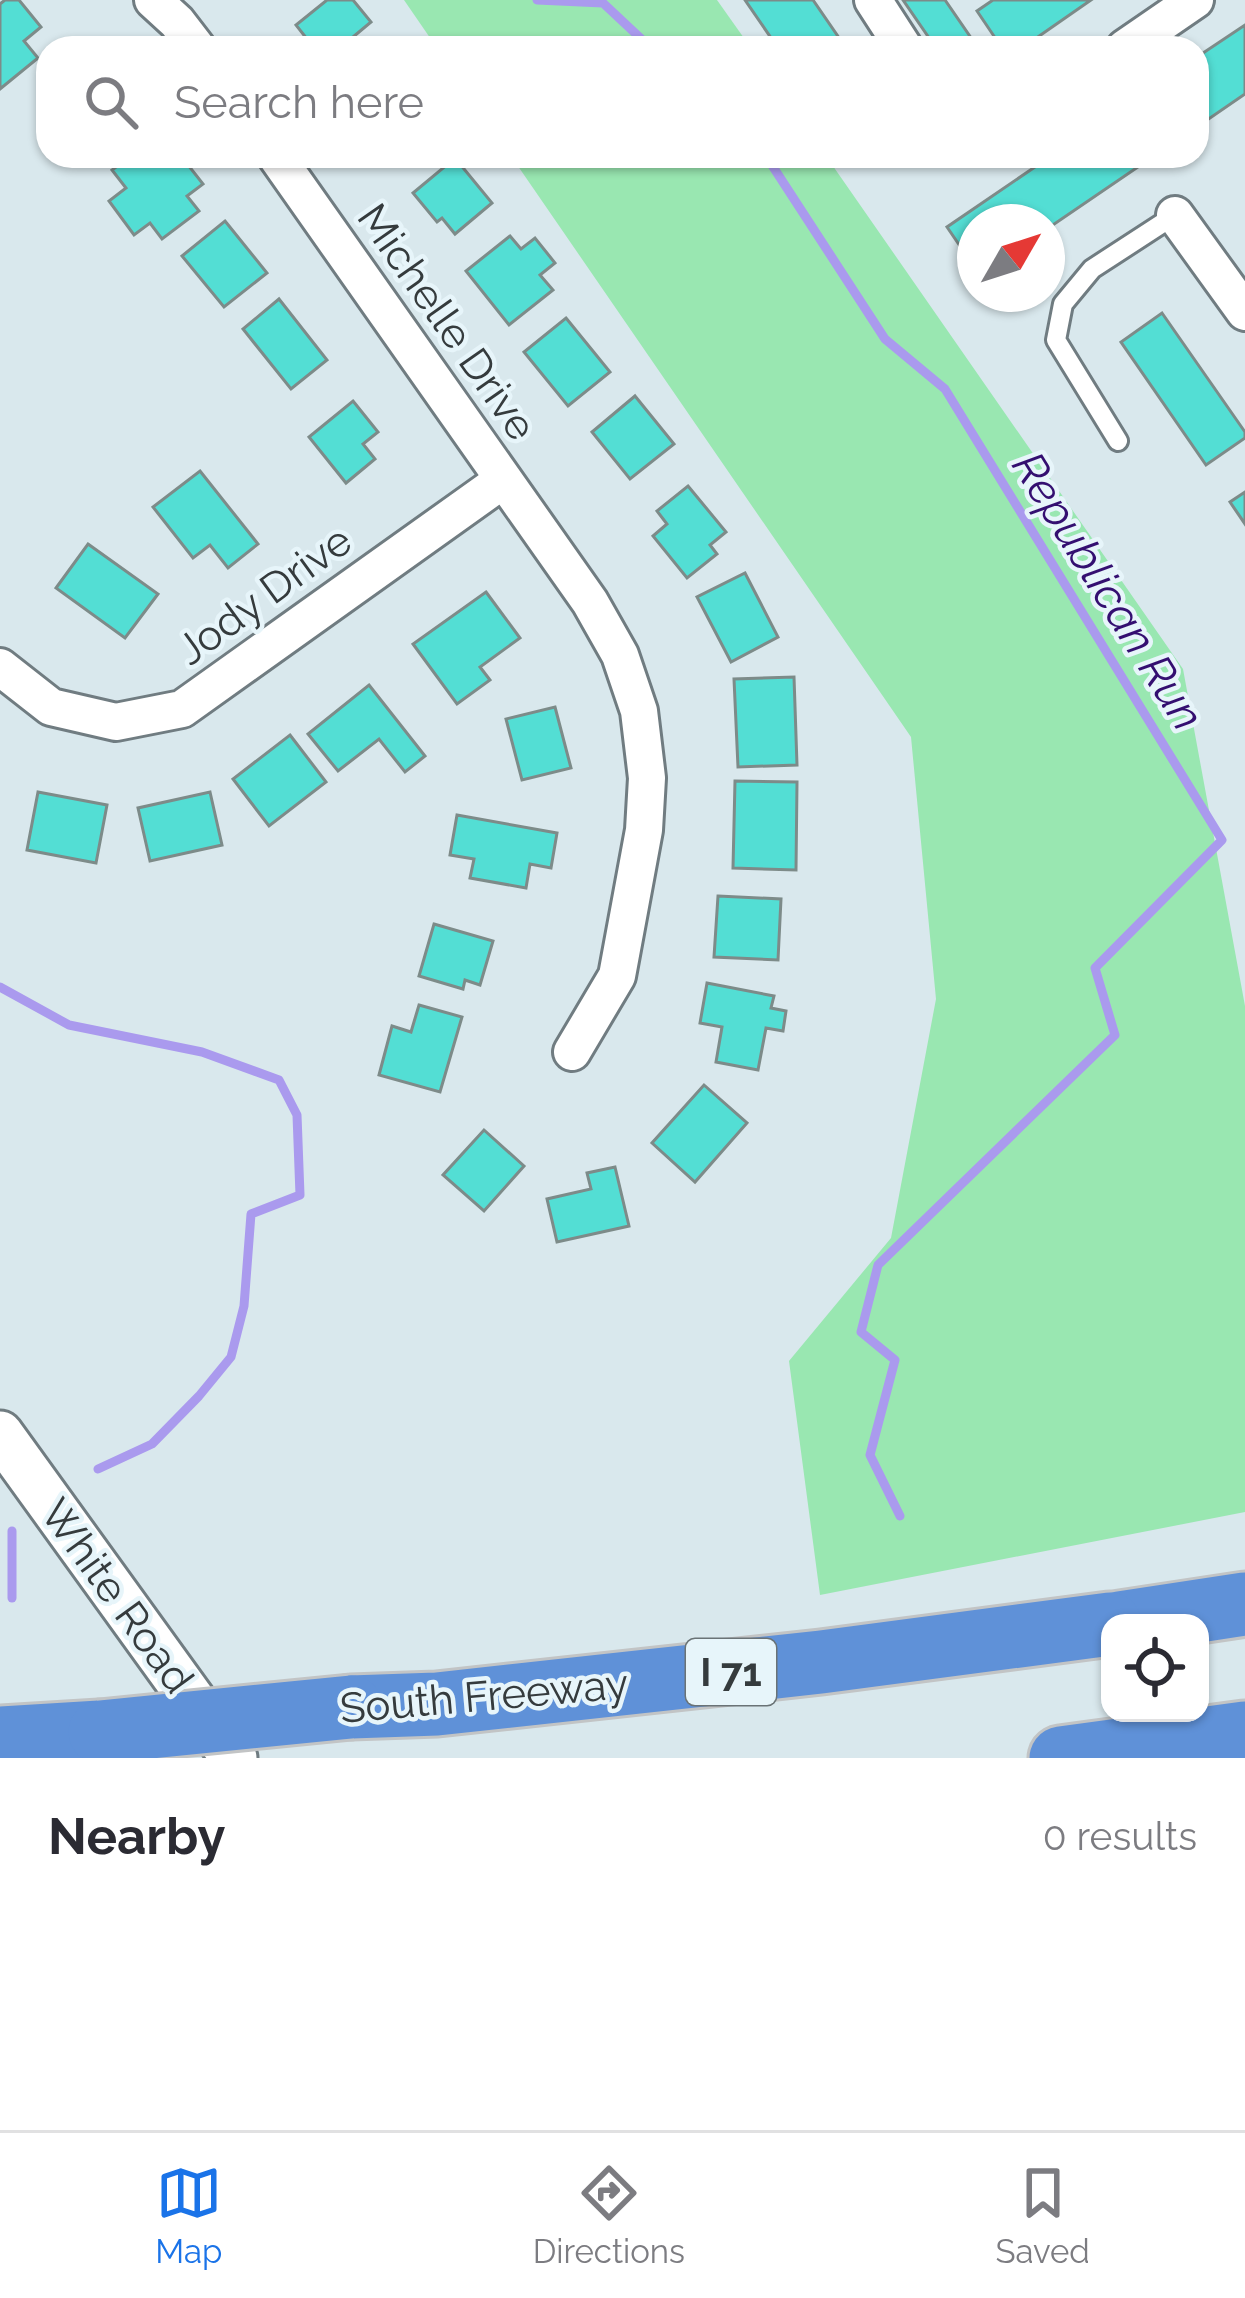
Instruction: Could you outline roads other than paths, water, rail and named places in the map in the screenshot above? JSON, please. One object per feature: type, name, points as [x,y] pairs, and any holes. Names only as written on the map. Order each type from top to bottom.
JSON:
[{"type":"highway","points":[[1179,1614],[1245,1604]]},
{"type":"highway","name":"South Freeway","points":[[0,1738],[351,1707],[437,1704],[1101,1625]]},
{"type":"highway","points":[[1061,1758],[1160,1753],[1245,1733]]},
{"type":"street","points":[[153,0],[188,36]]},
{"type":"street","points":[[873,0],[896,36]]},
{"type":"street","points":[[1142,36],[1195,0]]},
{"type":"street","name":"Michelle Drive","points":[[284,168],[590,602],[620,655],[639,711],[647,778],[644,830],[617,976],[572,1052]]},
{"type":"street","points":[[1175,215],[1245,312]]},
{"type":"street","name":"Jody Drive","points":[[0,667],[51,707],[116,722],[182,709],[502,480]]},
{"type":"street","name":"White Road","points":[[0,1434],[234,1758]]},
{"type":"lane","points":[[1118,441],[1056,340],[1063,304],[1092,269],[1175,215]]},
{"type":"waterway","name":"Republican Run","points":[[537,0],[603,3],[638,36]]},
{"type":"waterway","name":"Republican Run","points":[[774,168],[885,339],[945,389],[1222,840],[1095,968],[1115,1035],[878,1265],[861,1332],[895,1360],[870,1455],[900,1516]]},
{"type":"waterway","points":[[0,987],[69,1025],[202,1052],[279,1080],[297,1115],[300,1195],[251,1214],[244,1306],[231,1357],[152,1444],[98,1469]]},
{"type":"waterway","points":[[12,1531],[12,1598]]}]
